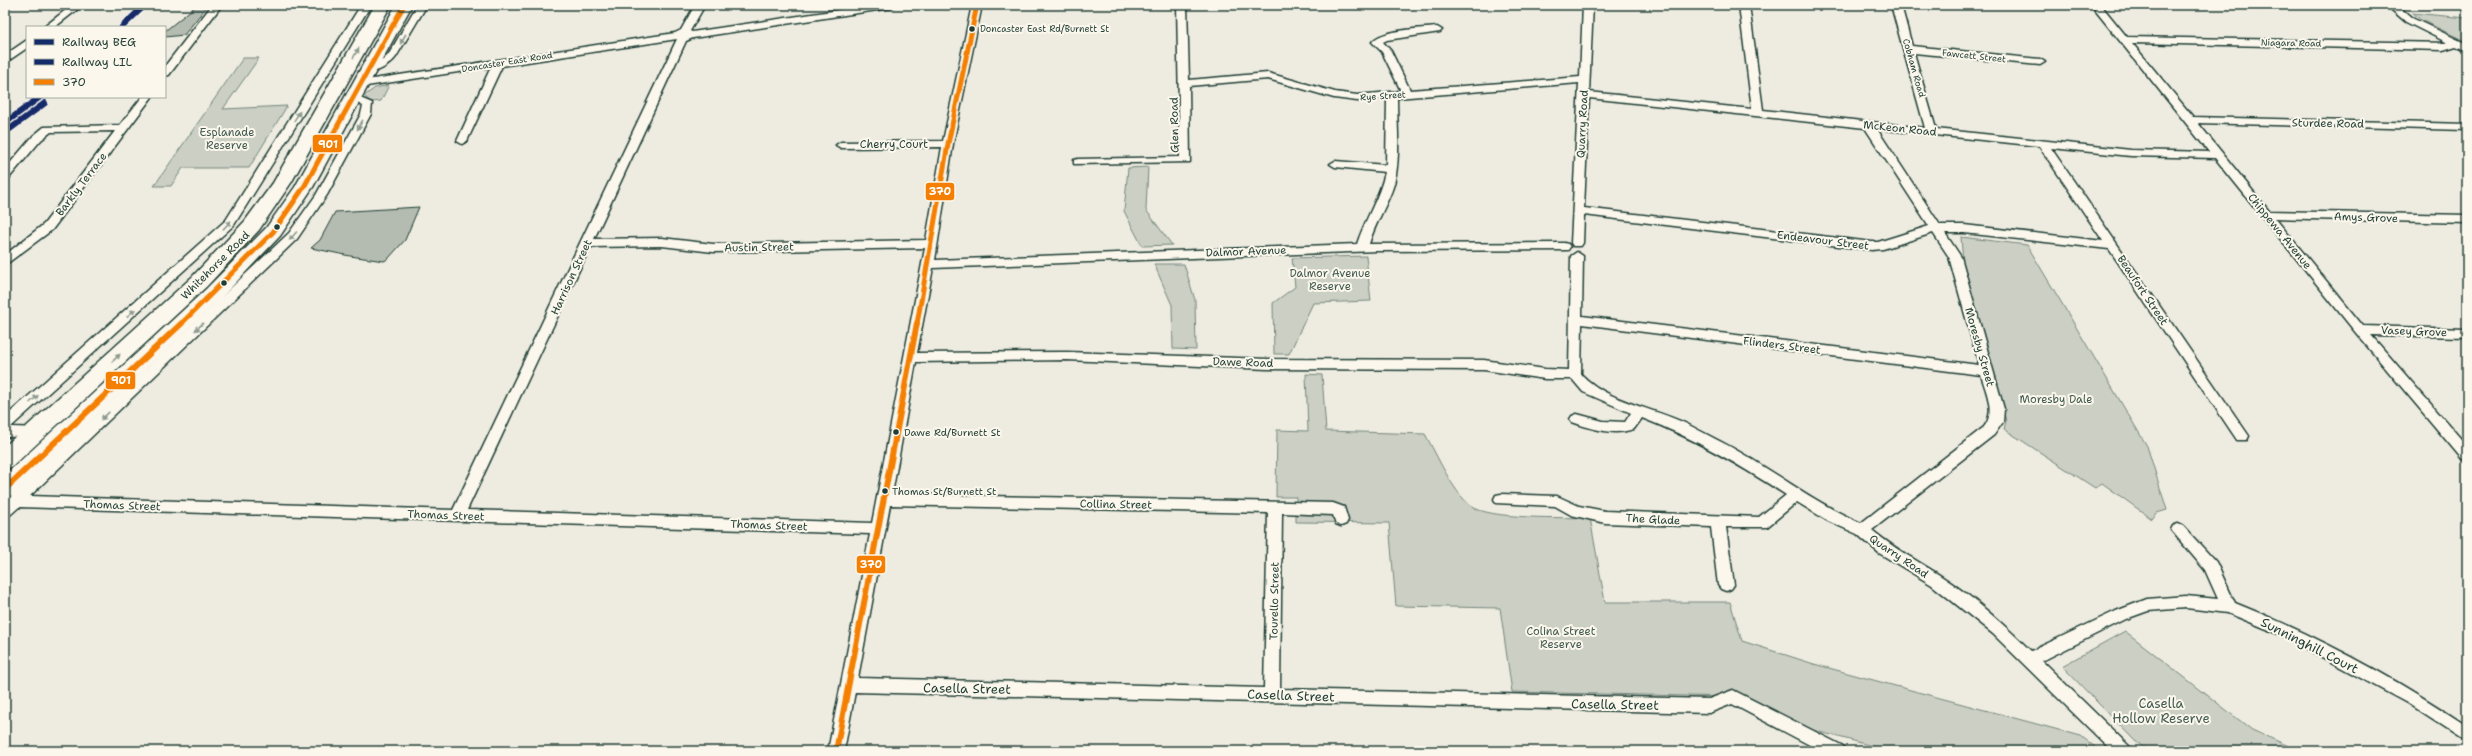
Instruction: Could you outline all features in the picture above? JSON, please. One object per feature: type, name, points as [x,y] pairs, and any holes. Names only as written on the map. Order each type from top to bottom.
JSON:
[{"type":"highway","name":"Whitehorse Road","points":[[5,460],[205,277],[246,234],[270,202],[383,5]]},
{"type":"highway","name":"Whitehorse Road","points":[[8,500],[262,244],[304,187],[404,5]]},
{"type":"highway","name":"Doncaster East Road","points":[[336,87],[360,84]]},
{"type":"street","points":[[50,26],[78,5]]},
{"type":"street","points":[[166,72],[217,5]]},
{"type":"street","name":"Whitehorse Road","points":[[5,425],[230,222],[366,5]]},
{"type":"street","points":[[360,84],[393,55],[422,5]]},
{"type":"street","name":"Harrison Street","points":[[458,515],[684,35],[700,5]]},
{"type":"street","name":"Doncaster East Road","points":[[360,84],[891,5]]},
{"type":"street","points":[[836,751],[876,529],[928,264],[948,144],[977,5]]},
{"type":"street","name":"Glen Road","points":[[1078,162],[1186,160],[1182,5]]},
{"type":"street","name":"Quarry Road","points":[[1588,5],[1578,211],[1575,375],[1588,389],[1607,399],[1640,411],[1710,441],[1833,517],[1862,530],[1884,549],[1962,599],[2029,660],[2123,751]]},
{"type":"street","points":[[1744,5],[1758,113]]},
{"type":"street","name":"Cobham Road","points":[[1896,5],[1931,132]]},
{"type":"street","name":"Chippewa Avenue","points":[[2096,5],[2360,330],[2467,455]]},
{"type":"street","points":[[2391,5],[2409,20],[2467,48]]},
{"type":"street","points":[[1407,94],[1386,51],[1377,42],[1384,37],[1437,30]]},
{"type":"street","name":"Niagara Road","points":[[2124,40],[2443,47],[2457,43]]},
{"type":"street","points":[[6,58],[26,45]]},
{"type":"street","name":"Fawcett Street","points":[[1908,49],[2040,62]]},
{"type":"street","points":[[462,141],[498,63]]},
{"type":"street","name":"Rye Street","points":[[1185,83],[1268,76],[1294,82],[1334,96],[1357,98],[1554,81],[1584,80]]},
{"type":"street","name":"McKeon Road","points":[[1583,94],[2131,153],[2218,155]]},
{"type":"street","points":[[1362,248],[1368,228],[1388,185],[1391,169],[1392,96]]},
{"type":"street","name":"Barkly Terrace","points":[[5,261],[48,226],[146,98]]},
{"type":"street","name":"Sturdee Road","points":[[2189,120],[2467,127]]},
{"type":"street","name":"Moresby Street","points":[[1862,530],[1989,432],[1996,422],[1997,409],[1955,257],[1939,230],[1869,125]]},
{"type":"street","points":[[5,176],[37,138],[48,129],[123,128]]},
{"type":"street","name":"Cherry Court","points":[[841,145],[948,144]]},
{"type":"street","name":"Beaufort Street","points":[[2042,144],[2242,436]]},
{"type":"street","points":[[1335,164],[1391,169]]},
{"type":"street","name":"Endeavour Street","points":[[1578,211],[1872,246],[1879,246],[1921,231],[1939,230],[1964,230],[2113,246]]},
{"type":"street","name":"Amys Grove","points":[[2266,214],[2467,219]]},
{"type":"street","name":"Austin Street","points":[[587,243],[662,242],[713,248],[931,244]]},
{"type":"street","name":"Dalmor Avenue","points":[[928,264],[1362,248],[1564,247],[1567,253],[1577,249]]},
{"type":"street","name":"Flinders Street","points":[[1576,319],[1987,371]]},
{"type":"street","name":"Vasey Grove","points":[[2360,330],[2467,333]]},
{"type":"street","name":"Dawe Road","points":[[910,358],[1067,356],[1267,364],[1484,365],[1545,374],[1575,375]]},
{"type":"street","points":[[1577,419],[1589,424],[1620,428],[1629,426],[1640,411]]},
{"type":"street","points":[[5,432],[36,432]]},
{"type":"street","name":"The Glade","points":[[1501,499],[1557,501],[1576,512],[1605,517],[1762,524],[1797,494]]},
{"type":"street","name":"Collina Street","points":[[882,499],[1337,509],[1341,520]]},
{"type":"street","name":"Thomas Street","points":[[8,500],[876,529]]},
{"type":"street","name":"Tourello Street","points":[[1272,695],[1275,507]]},
{"type":"street","points":[[1718,522],[1726,585]]},
{"type":"street","points":[[2178,530],[2211,566],[2229,607]]},
{"type":"street","name":"Sunninghill Court","points":[[2029,660],[2121,615],[2147,605],[2186,602],[2229,607],[2284,629],[2413,698],[2467,735]]},
{"type":"street","name":"Casella Street","points":[[848,685],[1709,706],[1733,697],[1836,751]]},
{"type":"green space","points":[[2412,13],[2467,18],[2467,42],[2421,20]]},
{"type":"green space","name":"Esplanade Reserve","points":[[243,58],[259,58],[223,109],[287,106],[249,168],[183,168],[171,186],[154,186]]},
{"type":"green space","points":[[389,85],[381,101],[371,102],[364,96],[375,88]]},
{"type":"green space","points":[[1148,167],[1146,210],[1172,245],[1142,246],[1124,211],[1128,168]]},
{"type":"green space","name":"Moresby Dale","points":[[1961,237],[2027,245],[2147,446],[2167,510],[2157,513],[2152,519],[2102,483],[2095,488],[2004,429],[2006,421],[1963,263]]},
{"type":"green space","name":"Dalmor Avenue Reserve","points":[[1366,256],[1371,301],[1313,303],[1289,354],[1274,354],[1273,303],[1295,287],[1292,258]]},
{"type":"green space","points":[[1154,264],[1184,264],[1195,300],[1196,350],[1173,349],[1172,305]]},
{"type":"green space","name":"Colina Street Reserve","points":[[1306,374],[1322,375],[1326,431],[1425,434],[1451,482],[1471,506],[1494,514],[1510,516],[1590,518],[1605,602],[1730,602],[1742,641],[1814,664],[2081,736],[2100,751],[1891,751],[1786,723],[1733,697],[1512,692],[1500,608],[1396,606],[1389,523],[1296,522],[1296,497],[1276,497],[1277,430],[1308,431]]},
{"type":"green space","name":"Casella Hollow Reserve","points":[[2125,631],[2252,730],[2300,751],[2149,751],[2135,741],[2062,666]]},
{"type":"building","points":[[197,5],[208,5],[184,35],[166,37],[166,30]]},
{"type":"building","points":[[419,207],[405,240],[388,259],[384,261],[311,248],[320,240],[335,212]]},
{"type":"rail line","name":"BEG","points":[[123,26],[145,5]]},
{"type":"rail line","name":"BEG","points":[[5,123],[39,98]]},
{"type":"rail line","name":"LIL","points":[[10,129],[45,103]]},
{"type":"transit line","name":"901","points":[[5,489],[213,294],[273,232],[304,187],[404,5]]},
{"type":"transit line","name":"370","points":[[836,751],[928,264],[948,144],[977,5]]},
{"type":"place","name":"Doncaster East Rd/Burnett St","points":[[972,29]]},
{"type":"place","name":"Dawe Rd/Burnett St","points":[[896,432]]},
{"type":"place","name":"Thomas St/Burnett St","points":[[885,491]]}]
